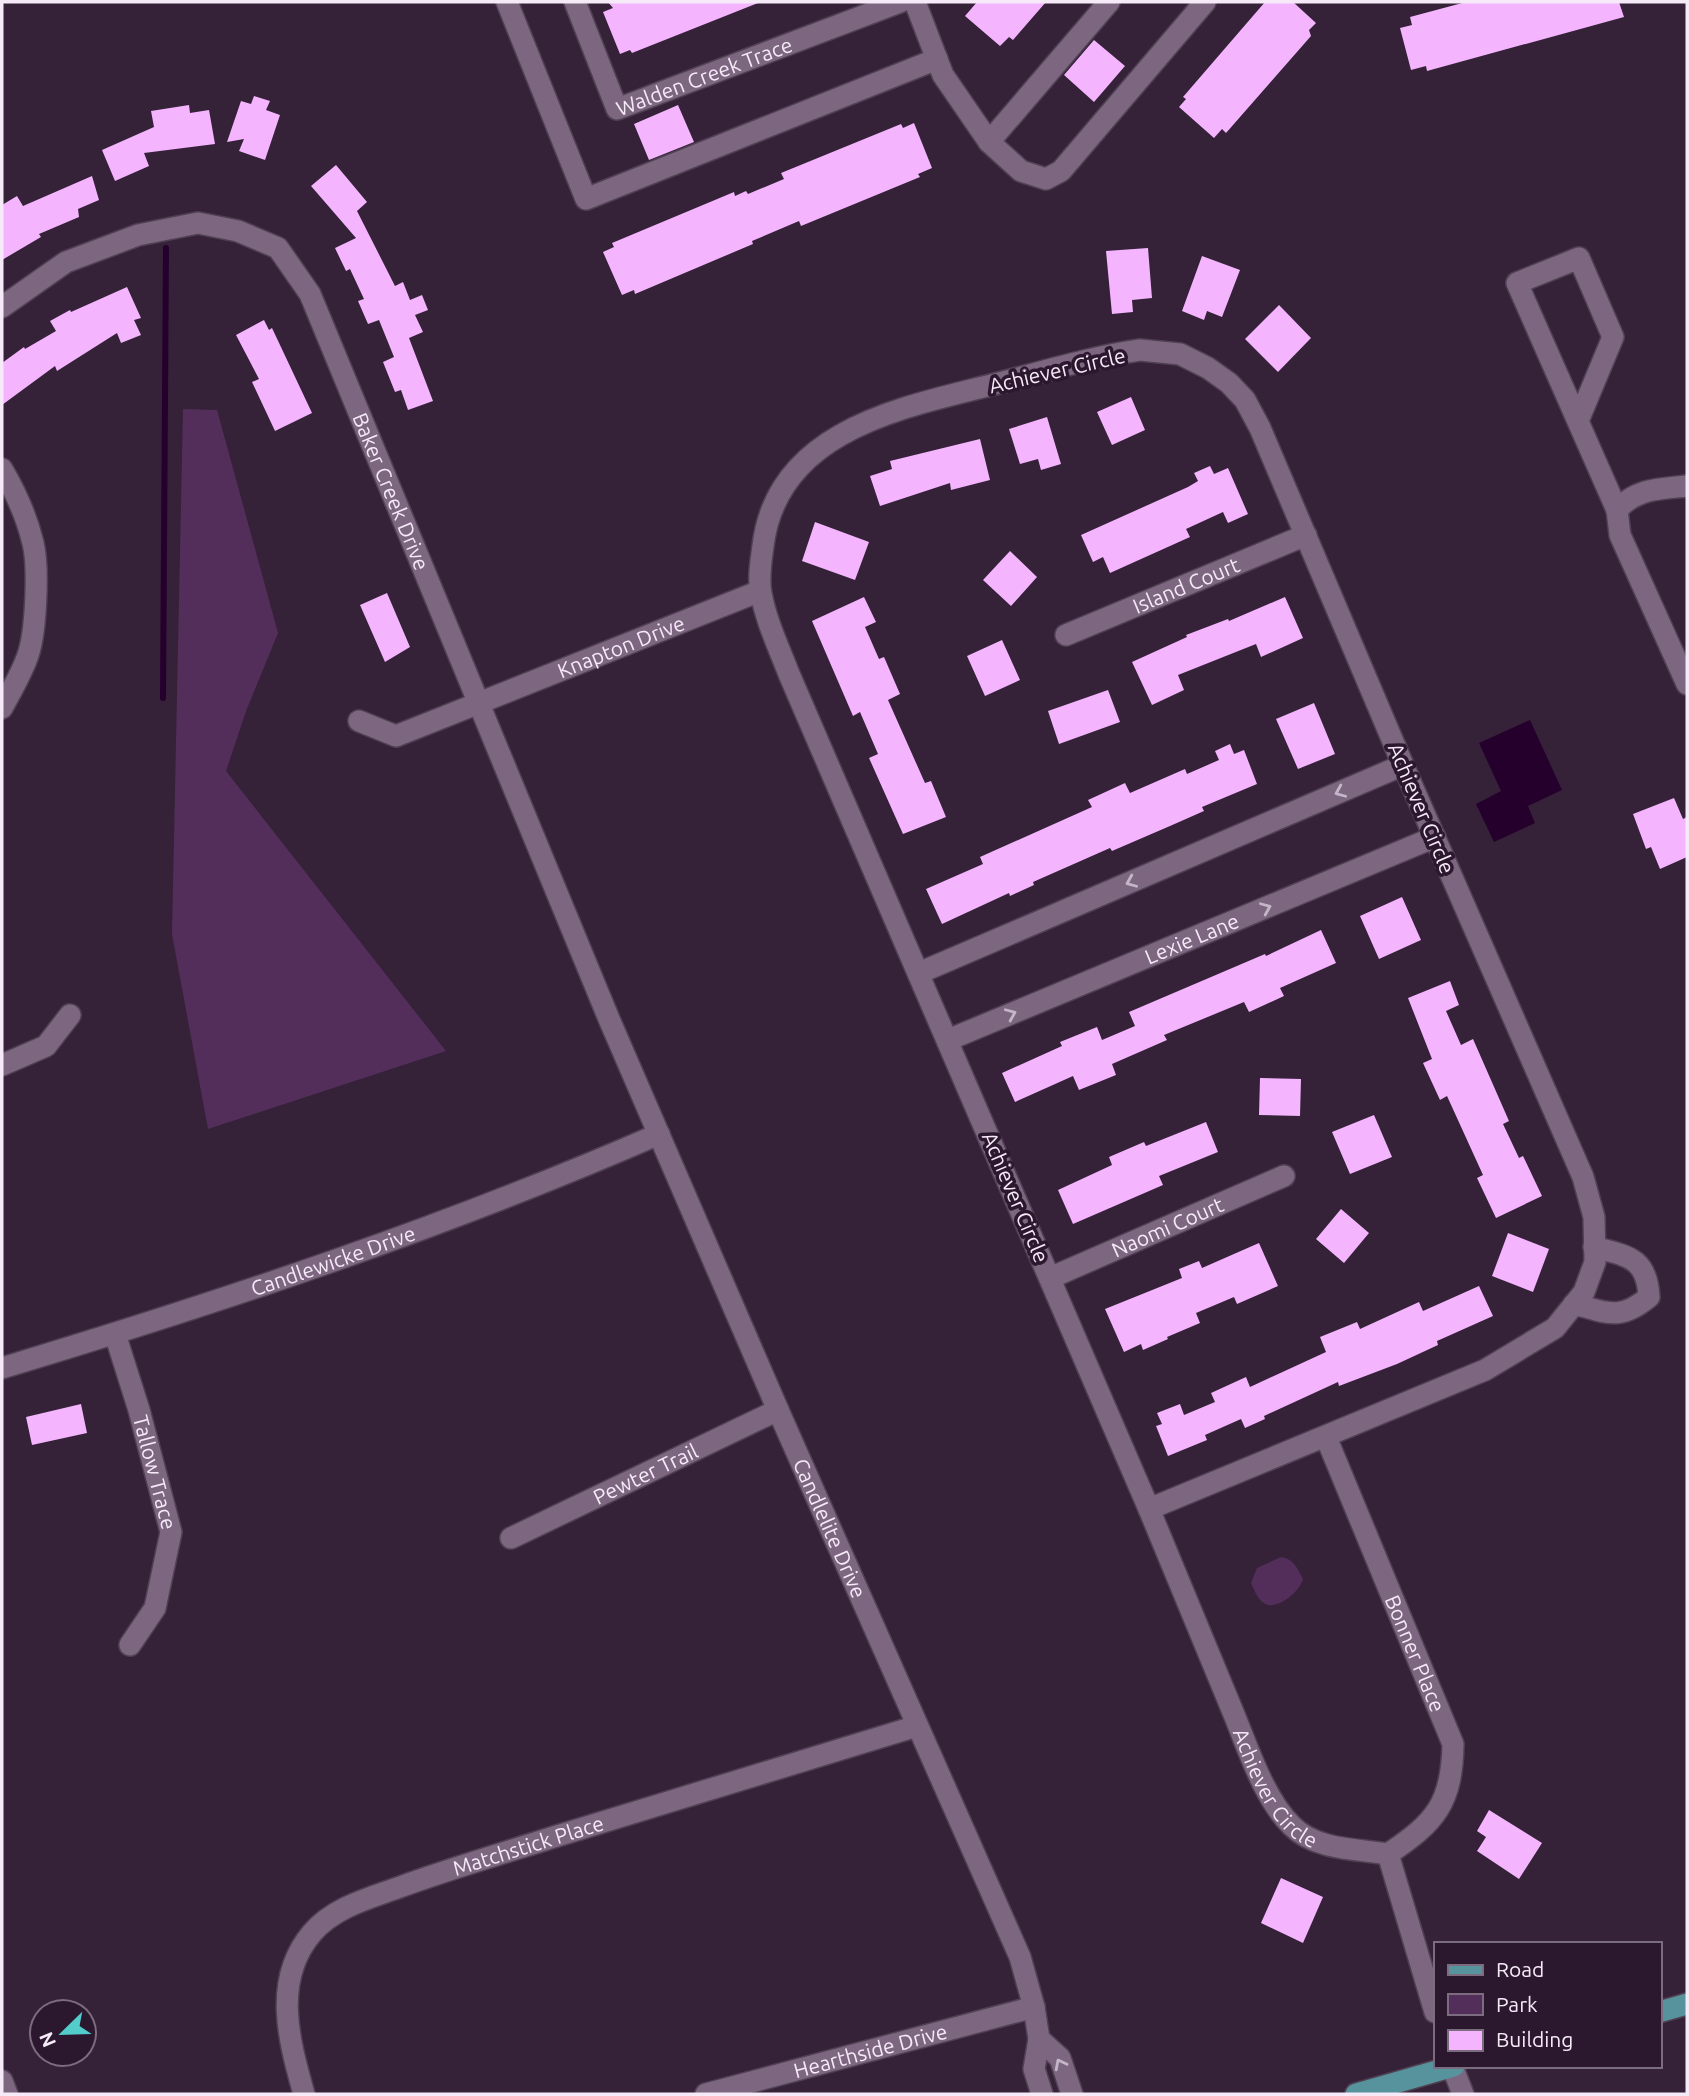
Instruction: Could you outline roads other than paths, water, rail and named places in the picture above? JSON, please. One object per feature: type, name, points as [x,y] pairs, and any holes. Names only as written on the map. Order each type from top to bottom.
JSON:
[{"type":"main road","points":[[1661,2011],[1687,2004]]},
{"type":"main road","points":[[1356,2094],[1445,2068]]},
{"type":"street","points":[[507,2],[586,199],[937,59]]},
{"type":"street","name":"Walden Creek Trace","points":[[575,2],[617,109],[900,2]]},
{"type":"street","points":[[915,2],[943,75],[989,142],[1021,171],[1046,179],[1061,171],[1205,2]]},
{"type":"street","points":[[989,142],[1109,2]]},
{"type":"street","name":"Baker Creek Drive","points":[[2,307],[66,262],[150,233],[198,223],[238,231],[278,248],[310,294],[609,1019]]},
{"type":"street","points":[[1578,421],[1613,337],[1579,258],[1517,283],[1578,421],[1618,510],[1620,535],[1687,684]]},
{"type":"street","name":"Achiever Circle","points":[[1149,1509],[1485,1370],[1555,1328],[1584,1292],[1595,1262],[1594,1217],[1583,1177],[1403,765],[1260,428],[1245,400],[1208,368],[1180,354],[1140,350],[1096,356],[908,406],[856,426],[830,440],[801,465],[775,500],[764,533],[760,591],[789,674],[1149,1509],[1255,1764],[1275,1805],[1292,1827],[1309,1838],[1333,1846],[1388,1854]]},
{"type":"street","points":[[2,469],[23,513],[34,545],[35,587],[34,623],[29,654],[2,708]]},
{"type":"street","points":[[1618,510],[1627,499],[1646,490],[1687,486]]},
{"type":"street","name":"Island Court","points":[[1066,635],[1306,535]]},
{"type":"street","name":"Knapton Drive","points":[[359,721],[396,736],[760,591]]},
{"type":"street","points":[[919,973],[1403,765]]},
{"type":"street","name":"Lexie Lane","points":[[948,1040],[1435,837]]},
{"type":"street","points":[[2,1065],[46,1046],[70,1015]]},
{"type":"street","name":"Candlelite Drive","points":[[609,1019],[778,1410],[1020,1957],[1034,2007],[1039,2039],[1034,2069],[1042,2094]]},
{"type":"street","name":"Candlewicke Drive","points":[[2,1367],[115,1334],[400,1236],[528,1188],[659,1134]]},
{"type":"street","name":"Naomi Court","points":[[1050,1278],[1284,1176]]},
{"type":"street","points":[[1574,1304],[1621,1314],[1634,1310],[1648,1297],[1646,1273],[1637,1262],[1626,1255],[1594,1247]]},
{"type":"street","name":"Tallow Trace","points":[[115,1334],[139,1410],[171,1532],[155,1608],[130,1646]]},
{"type":"street","name":"Pewter Trail","points":[[512,1538],[778,1410]]},
{"type":"street","name":"Bonner Place","points":[[1326,1437],[1453,1744],[1447,1792],[1434,1818],[1388,1854]]},
{"type":"street","name":"Matchstick Place","points":[[304,2094],[287,2025],[288,1993],[294,1962],[301,1948],[327,1919],[354,1903],[443,1871],[917,1726]]},
{"type":"street","points":[[1388,1854],[1434,2009]]},
{"type":"street","name":"Hearthside Drive","points":[[706,2094],[1034,2007]]},
{"type":"street","points":[[1039,2039],[1060,2058],[1072,2094]]},
{"type":"street","points":[[1453,2068],[1464,2094]]},
{"type":"street","points":[[2,2081],[7,2094]]},
{"type":"waterway","points":[[163,698],[166,248]]}]
